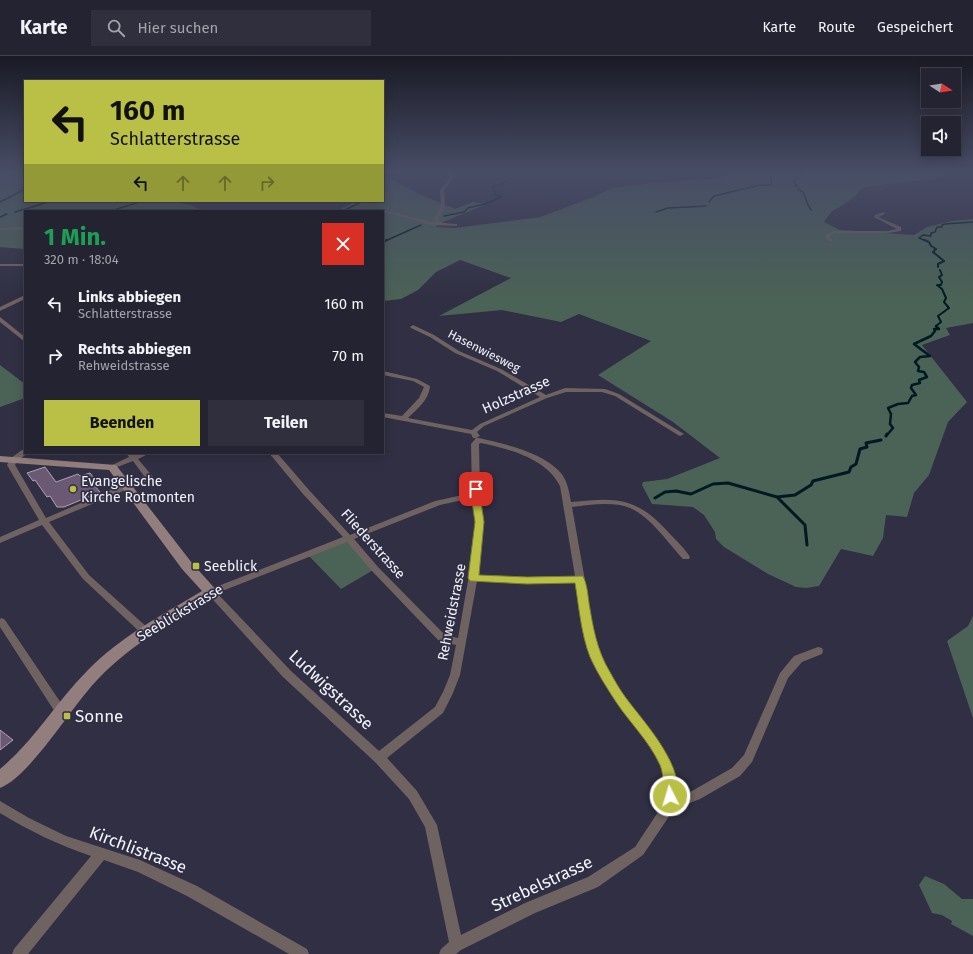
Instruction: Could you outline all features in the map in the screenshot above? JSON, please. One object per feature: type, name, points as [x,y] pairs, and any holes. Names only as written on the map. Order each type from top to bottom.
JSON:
[{"type":"street","points":[[391,214],[431,224],[455,224]]},
{"type":"street","points":[[439,214],[436,219],[437,222],[443,225]]},
{"type":"street","points":[[830,241],[827,236],[834,232],[888,232],[898,230],[899,228],[895,225],[876,217],[882,214]]},
{"type":"street","points":[[0,229],[24,228]]},
{"type":"street","points":[[0,265],[24,264]]},
{"type":"street","points":[[0,309],[24,297]]},
{"type":"street","points":[[0,319],[24,339]]},
{"type":"street","name":"Hasenwiesweg","points":[[413,326],[457,352],[499,370],[545,397]]},
{"type":"street","points":[[384,372],[415,380],[427,386],[424,396],[403,419]]},
{"type":"street","name":"Holzstrasse","points":[[384,415],[476,436],[482,426],[545,397],[565,390],[603,390],[617,395],[680,434]]},
{"type":"street","points":[[476,436],[534,458],[546,465],[559,476],[564,486],[568,505],[590,637],[596,657],[604,674],[621,700],[652,740],[666,765],[671,787],[670,805],[696,795],[736,772],[748,758],[756,743],[784,676],[798,659],[818,651]]},
{"type":"street","name":"Rehweidstrasse","points":[[379,758],[439,710],[448,693],[454,676],[474,578],[480,522],[476,495],[476,436]]},
{"type":"street","points":[[24,453],[14,460],[11,465],[44,522],[86,577],[146,632]]},
{"type":"street","name":"Fliederstrasse","points":[[274,454],[375,569],[442,638],[460,642]]},
{"type":"street","points":[[0,459],[112,467],[132,456],[149,477],[0,540]]},
{"type":"street","name":"Ludwigstrasse","points":[[112,467],[187,566],[287,674],[379,758],[413,795],[431,825],[456,945]]},
{"type":"street","name":"Seeblickstrasse","points":[[0,780],[26,756],[92,674],[117,652],[146,632],[211,592],[438,503],[476,495]]},
{"type":"street","points":[[568,505],[609,502],[635,507],[649,517],[686,558]]},
{"type":"street","points":[[474,578],[527,580],[580,579]]},
{"type":"street","points":[[0,623],[2,622],[61,712]]},
{"type":"street","name":"Strebelstrasse","points":[[446,954],[456,945],[530,908],[593,882],[639,851],[670,805]]},
{"type":"street","name":"Kirchlistrasse","points":[[0,807],[25,822],[64,841],[140,866],[192,891],[302,954]]},
{"type":"street","points":[[19,954],[101,854]]},
{"type":"green space","points":[[0,214],[24,214],[24,228],[0,228]]},
{"type":"green space","points":[[384,214],[463,214],[438,224],[436,227],[455,228],[540,217],[548,214],[830,214],[824,222],[840,230],[914,235],[927,227],[952,221],[973,219],[973,323],[946,328],[950,335],[922,345],[967,402],[948,422],[929,475],[914,493],[907,517],[886,515],[883,538],[873,556],[841,549],[819,586],[806,588],[796,587],[768,574],[724,547],[716,539],[715,532],[704,515],[693,507],[652,504],[642,485],[643,482],[667,479],[720,458],[673,422],[598,375],[651,341],[579,314],[561,322],[502,310],[439,316],[511,278],[460,260],[436,272],[418,290],[401,299],[384,301]]},
{"type":"green space","points":[[0,229],[24,229],[24,249],[0,247]]},
{"type":"green space","points":[[0,365],[24,383],[24,398],[0,407]]},
{"type":"green space","points":[[349,538],[375,569],[341,589],[308,555]]},
{"type":"green space","points":[[973,616],[973,718],[947,641],[968,626]]},
{"type":"green space","points":[[925,876],[944,884],[962,899],[973,899],[973,936],[951,924],[952,921],[942,915],[932,913],[919,885]]},
{"type":"building","name":"Evangelische Kirche Rotmonten","points":[[45,467],[56,482],[78,474],[80,476],[90,473],[97,482],[93,484],[100,492],[64,507],[57,507],[50,496],[47,497],[35,480],[33,481],[27,473]]},
{"type":"building","points":[[0,730],[13,740],[0,750]]},
{"type":"waterway","points":[[0,217],[7,214]]},
{"type":"waterway","points":[[444,216],[454,214]]},
{"type":"waterway","points":[[927,241],[919,238],[923,235],[931,236],[931,233],[935,232],[937,227],[942,227],[942,225],[945,224],[973,222]]},
{"type":"waterway","points":[[385,241],[421,225]]},
{"type":"waterway","points":[[924,240],[929,242],[931,246],[936,249],[933,252],[944,261],[938,264],[938,267]]},
{"type":"waterway","points":[[887,435],[893,428],[890,424],[891,414],[888,408],[898,404],[908,403],[912,396],[916,395],[911,388],[912,385],[920,383],[919,380],[927,377],[924,372],[918,371],[919,367],[915,362],[920,357],[930,356],[914,344],[931,336],[935,331],[934,329],[939,329],[936,326],[941,322],[938,316],[949,308],[944,302],[946,298],[942,289],[937,285],[941,285],[942,282],[939,277],[942,275],[940,270]]},
{"type":"waterway","points":[[777,497],[795,495],[811,485],[813,481],[849,472],[851,467],[856,464],[860,449],[867,447],[866,443],[881,440]]},
{"type":"waterway","points":[[655,498],[665,492],[676,491],[691,494],[713,484],[728,483],[777,497]]},
{"type":"waterway","points":[[777,497],[805,525],[807,545]]},
{"type":"place","name":"Evangelische Kirche Rotmonten","points":[[73,489]]},
{"type":"place","name":"Seeblick","points":[[196,566]]},
{"type":"place","name":"Sonne","points":[[67,716]]},
{"type":"route","points":[[476,489],[480,522],[474,578],[527,580],[580,579],[590,637],[596,657],[604,674],[621,700],[652,740],[666,765],[671,787],[670,796]]}]
